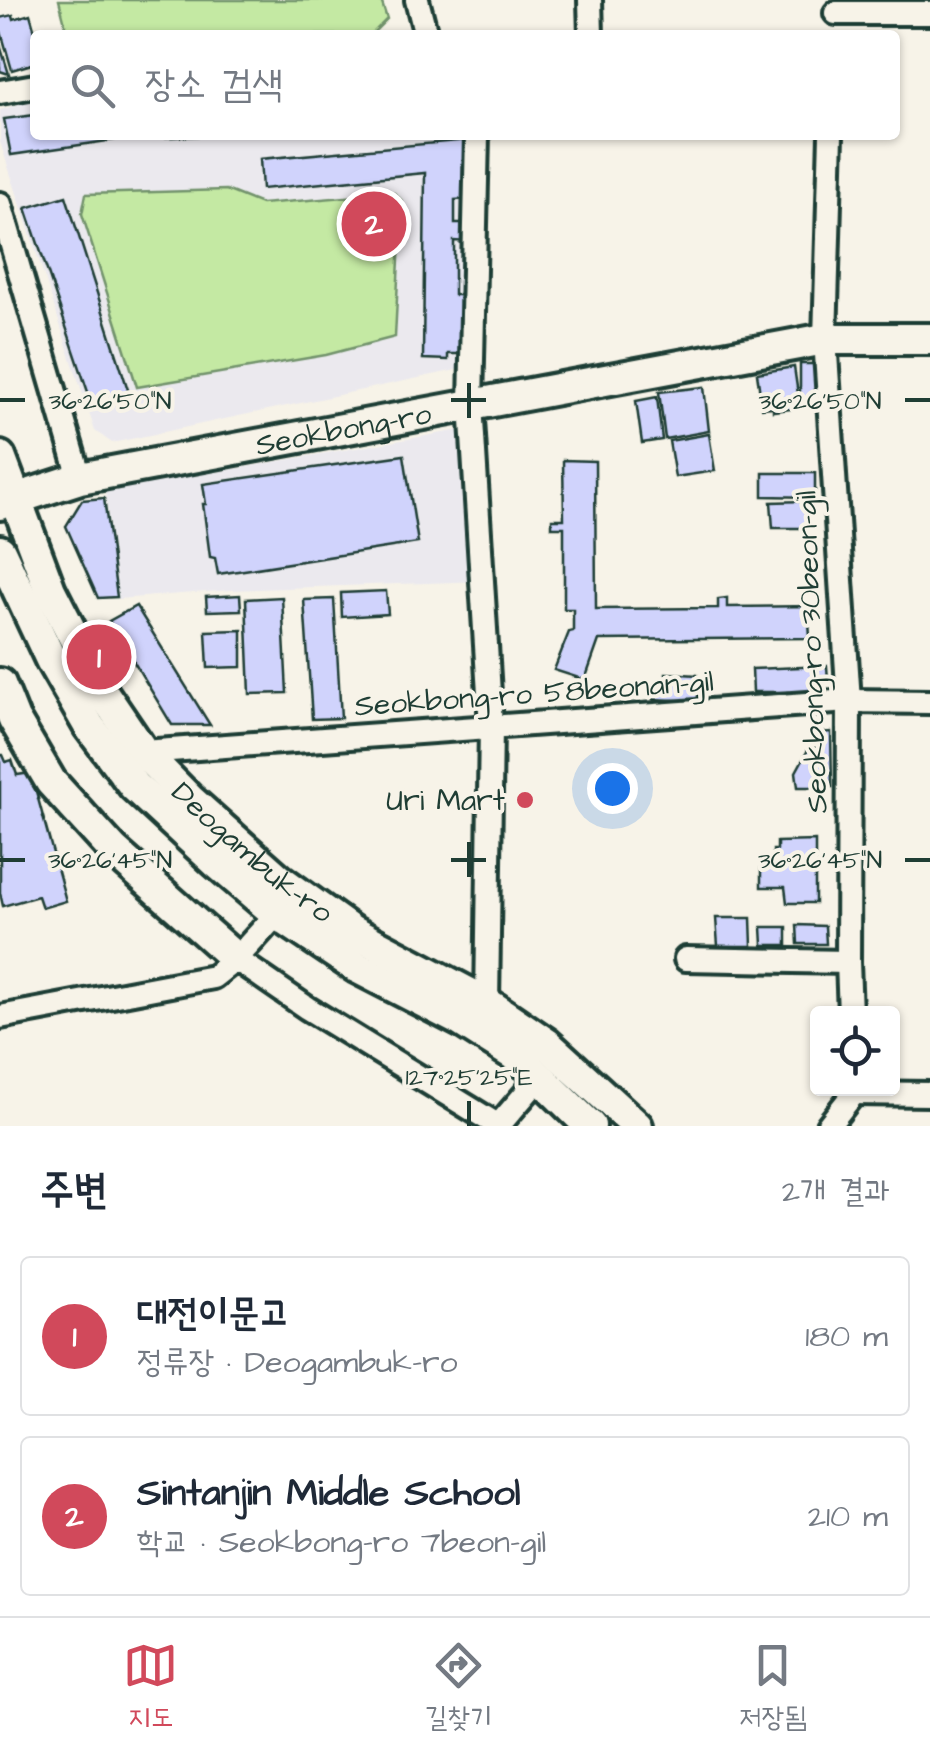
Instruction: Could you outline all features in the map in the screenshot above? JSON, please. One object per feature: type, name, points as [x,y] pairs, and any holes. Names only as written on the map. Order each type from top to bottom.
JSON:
[{"type":"street","points":[[417,0],[425,30]]},
{"type":"street","points":[[590,0],[591,30]]},
{"type":"street","points":[[835,16],[930,13]]},
{"type":"street","points":[[0,92],[30,87]]},
{"type":"street","points":[[476,140],[472,404],[492,726],[487,1003]]},
{"type":"street","name":"Seokbong-ro 30beon-gil","points":[[832,140],[825,339],[849,701],[850,1006]]},
{"type":"street","points":[[0,204],[80,478]]},
{"type":"street","name":"Seokbong-ro","points":[[8,501],[80,478],[825,339],[930,339]]},
{"type":"street","name":"Deogambuk-ro","points":[[0,457],[8,501],[50,590],[101,690],[143,752],[280,880],[352,931],[487,1003],[547,1044],[637,1126]]},
{"type":"street","name":"Deogambuk-ro","points":[[0,551],[51,660],[89,726],[134,786],[277,914],[356,967],[461,1021],[520,1059],[590,1126]]},
{"type":"street","points":[[0,684],[14,719],[50,782],[114,851],[236,959],[307,1008],[498,1126],[540,1077]]},
{"type":"street","name":"Seokbong-ro 58beonan-gil","points":[[143,752],[849,701],[930,702]]},
{"type":"street","points":[[0,1017],[212,978],[236,959],[277,914]]},
{"type":"street","points":[[686,959],[848,962]]},
{"type":"street","points":[[900,1093],[930,1094]]},
{"type":"street","points":[[828,1126],[850,1096]]},
{"type":"shaded area","points":[[30,101],[30,140],[472,140],[475,366],[112,443],[95,431],[0,142],[0,110]]},
{"type":"shaded area","points":[[478,427],[483,581],[231,590],[118,599],[105,491]]},
{"type":"green space","points":[[59,0],[381,0],[387,19],[376,30],[67,30]]},
{"type":"green space","points":[[226,190],[261,204],[394,193],[402,201],[395,337],[326,355],[137,387],[82,214],[86,194]]},
{"type":"building","points":[[30,14],[35,30],[30,30],[30,65],[12,70],[0,18],[13,15],[14,19]]},
{"type":"building","points":[[0,45],[9,74],[0,71]]},
{"type":"building","points":[[30,116],[30,140],[114,140],[11,155],[4,119]]},
{"type":"building","points":[[468,140],[469,199],[455,200],[455,224],[468,224],[469,242],[454,241],[454,295],[464,295],[465,354],[448,354],[448,360],[423,359],[425,173],[262,189],[260,159]]},
{"type":"building","points":[[66,196],[129,393],[92,404],[26,208]]},
{"type":"building","points":[[800,364],[821,364],[822,401],[800,401]]},
{"type":"building","points":[[794,367],[800,408],[762,408],[757,373]]},
{"type":"building","points":[[704,387],[709,431],[665,439],[659,392]]},
{"type":"building","points":[[657,397],[662,440],[642,443],[636,401]]},
{"type":"building","points":[[709,434],[715,471],[675,477],[669,441]]},
{"type":"building","points":[[404,455],[418,543],[218,574],[215,558],[210,557],[203,484]]},
{"type":"building","points":[[563,460],[595,461],[596,609],[718,608],[718,599],[727,598],[727,607],[816,606],[817,620],[809,620],[810,638],[599,640],[585,680],[554,670],[569,632],[573,631],[573,609],[564,609],[564,527],[552,527],[552,519],[564,519]]},
{"type":"building","points":[[763,473],[815,473],[815,497],[763,496]]},
{"type":"building","points":[[104,498],[117,597],[98,598],[66,526],[82,500]]},
{"type":"building","points":[[805,501],[807,528],[773,528],[771,502]]},
{"type":"building","points":[[386,591],[388,614],[342,617],[341,593]]},
{"type":"building","points":[[240,595],[241,610],[207,611],[206,597]]},
{"type":"building","points":[[282,597],[287,693],[250,694],[246,599]]},
{"type":"building","points":[[334,599],[341,718],[312,719],[304,600]]},
{"type":"building","points":[[136,606],[210,725],[172,725],[109,621]]},
{"type":"building","points":[[242,630],[242,667],[208,668],[206,631]]},
{"type":"building","points":[[827,666],[828,680],[817,692],[753,692],[752,669]]},
{"type":"building","points":[[666,673],[697,675],[698,701],[653,699],[653,685],[666,685]]},
{"type":"building","points":[[831,732],[832,787],[798,787],[796,772],[809,748],[819,748],[818,733]]},
{"type":"building","points":[[0,755],[6,762],[12,760],[17,775],[31,773],[66,901],[42,908],[38,896],[3,906]]},
{"type":"building","points":[[815,841],[815,903],[787,903],[785,887],[761,887],[761,859],[773,858],[777,842]]},
{"type":"building","points":[[716,918],[751,918],[752,946],[718,946]]},
{"type":"building","points":[[797,925],[825,926],[826,944],[798,944]]},
{"type":"building","points":[[762,927],[787,927],[787,945],[763,945]]},
{"type":"place","name":"Sintanjin Middle School","points":[[374,224]]},
{"type":"place","name":"대전이문고","points":[[99,657]]},
{"type":"place","name":"Uri Mart","points":[[525,800]]}]
